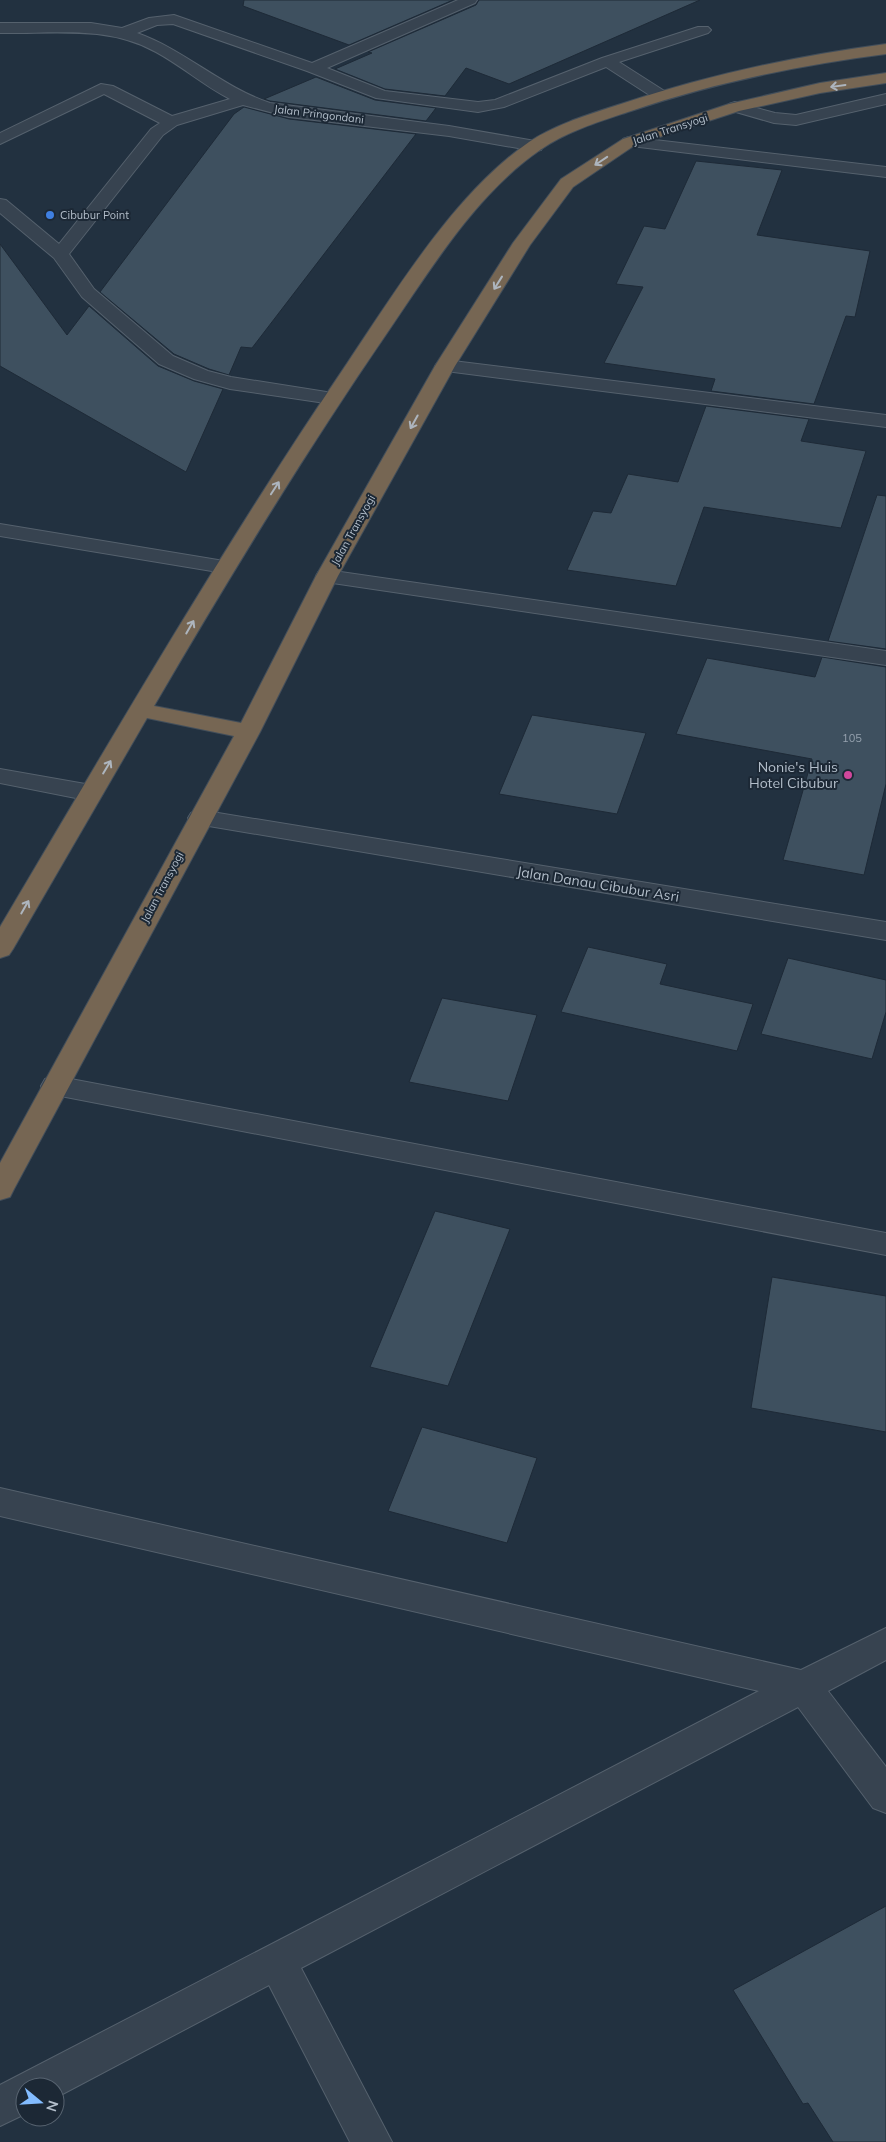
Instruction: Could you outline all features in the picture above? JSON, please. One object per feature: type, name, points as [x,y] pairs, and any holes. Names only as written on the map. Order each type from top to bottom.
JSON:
[{"type":"highway","points":[[0,949],[224,567],[332,398],[398,303],[467,211],[500,175],[535,146],[588,121],[660,95],[736,75],[797,62],[886,49]]},
{"type":"highway","name":"Jalan Transyogi","points":[[0,1189],[248,732],[327,576],[445,366],[522,243],[567,184],[629,142],[735,108],[820,88],[886,78]]},
{"type":"highway","points":[[141,710],[248,732]]},
{"type":"street","points":[[312,68],[470,0]]},
{"type":"street","points":[[121,34],[154,21],[174,19],[382,95],[478,107],[498,104],[608,61],[703,30]]},
{"type":"street","name":"Jalan Pringondani","points":[[0,28],[84,26],[121,34],[154,44],[243,100],[285,111],[460,132],[535,146]]},
{"type":"street","points":[[608,61],[660,95]]},
{"type":"street","points":[[0,139],[95,91],[105,89],[171,122]]},
{"type":"street","points":[[351,119],[375,92]]},
{"type":"street","points":[[735,108],[774,118],[796,120],[886,99]]},
{"type":"street","points":[[60,254],[157,132],[171,122],[243,100]]},
{"type":"street","points":[[629,142],[886,172]]},
{"type":"street","points":[[0,204],[60,254],[88,293],[166,360],[201,376],[262,388],[332,398]]},
{"type":"street","points":[[445,366],[886,421]]},
{"type":"street","points":[[0,530],[224,567]]},
{"type":"street","points":[[327,576],[886,658]]},
{"type":"street","points":[[0,776],[92,793]]},
{"type":"street","name":"Jalan Danau Cibubur Asri","points":[[200,818],[886,931]]},
{"type":"street","points":[[55,1086],[886,1244]]},
{"type":"street","points":[[0,1502],[803,1686],[886,1796]]},
{"type":"street","points":[[55,2077],[886,1643]]},
{"type":"street","points":[[277,1961],[372,2142]]},
{"type":"street","points":[[0,2106],[15,2098]]},
{"type":"building","points":[[244,0],[453,0],[349,45],[243,6]]},
{"type":"building","points":[[479,0],[700,0],[509,84],[466,68],[445,96],[385,89],[335,69],[372,53],[368,52],[476,5]]},
{"type":"building","points":[[316,77],[375,100],[436,108],[426,121],[264,99]]},
{"type":"building","points":[[244,107],[289,119],[416,134],[252,348],[241,347],[229,375],[209,369],[174,354],[100,292],[234,114]]},
{"type":"building","points":[[696,161],[782,170],[757,235],[870,251],[855,317],[846,316],[814,404],[711,391],[715,379],[604,363],[643,287],[616,284],[644,226],[665,229]]},
{"type":"building","points":[[0,244],[67,335],[89,306],[158,366],[194,381],[223,389],[186,472],[0,366]]},
{"type":"building","points":[[706,406],[809,419],[801,441],[866,451],[841,528],[704,507],[676,586],[567,570],[593,511],[611,513],[628,474],[678,482]]},
{"type":"building","points":[[877,495],[886,496],[886,649],[828,641]]},
{"type":"building","points":[[822,657],[886,667],[886,784],[864,875],[783,860],[812,759],[676,734],[707,658],[815,677]]},
{"type":"building","points":[[532,715],[646,733],[617,814],[499,794]]},
{"type":"building","points":[[588,947],[667,964],[660,984],[753,1004],[737,1051],[561,1012]]},
{"type":"building","points":[[788,958],[886,980],[886,1012],[872,1059],[761,1034]]},
{"type":"building","points":[[442,998],[537,1015],[508,1101],[409,1082]]},
{"type":"building","points":[[435,1211],[510,1229],[448,1386],[370,1367]]},
{"type":"building","points":[[772,1277],[886,1296],[886,1432],[751,1408]]},
{"type":"building","points":[[422,1427],[537,1458],[507,1543],[388,1511]]},
{"type":"building","points":[[886,1906],[886,2142],[833,2142],[808,2103],[803,2104],[733,1990]]},
{"type":"place","name":"Cibubur Point","points":[[50,215]]},
{"type":"place","name":"Nonie's Huis Hotel Cibubur","points":[[848,775]]}]
